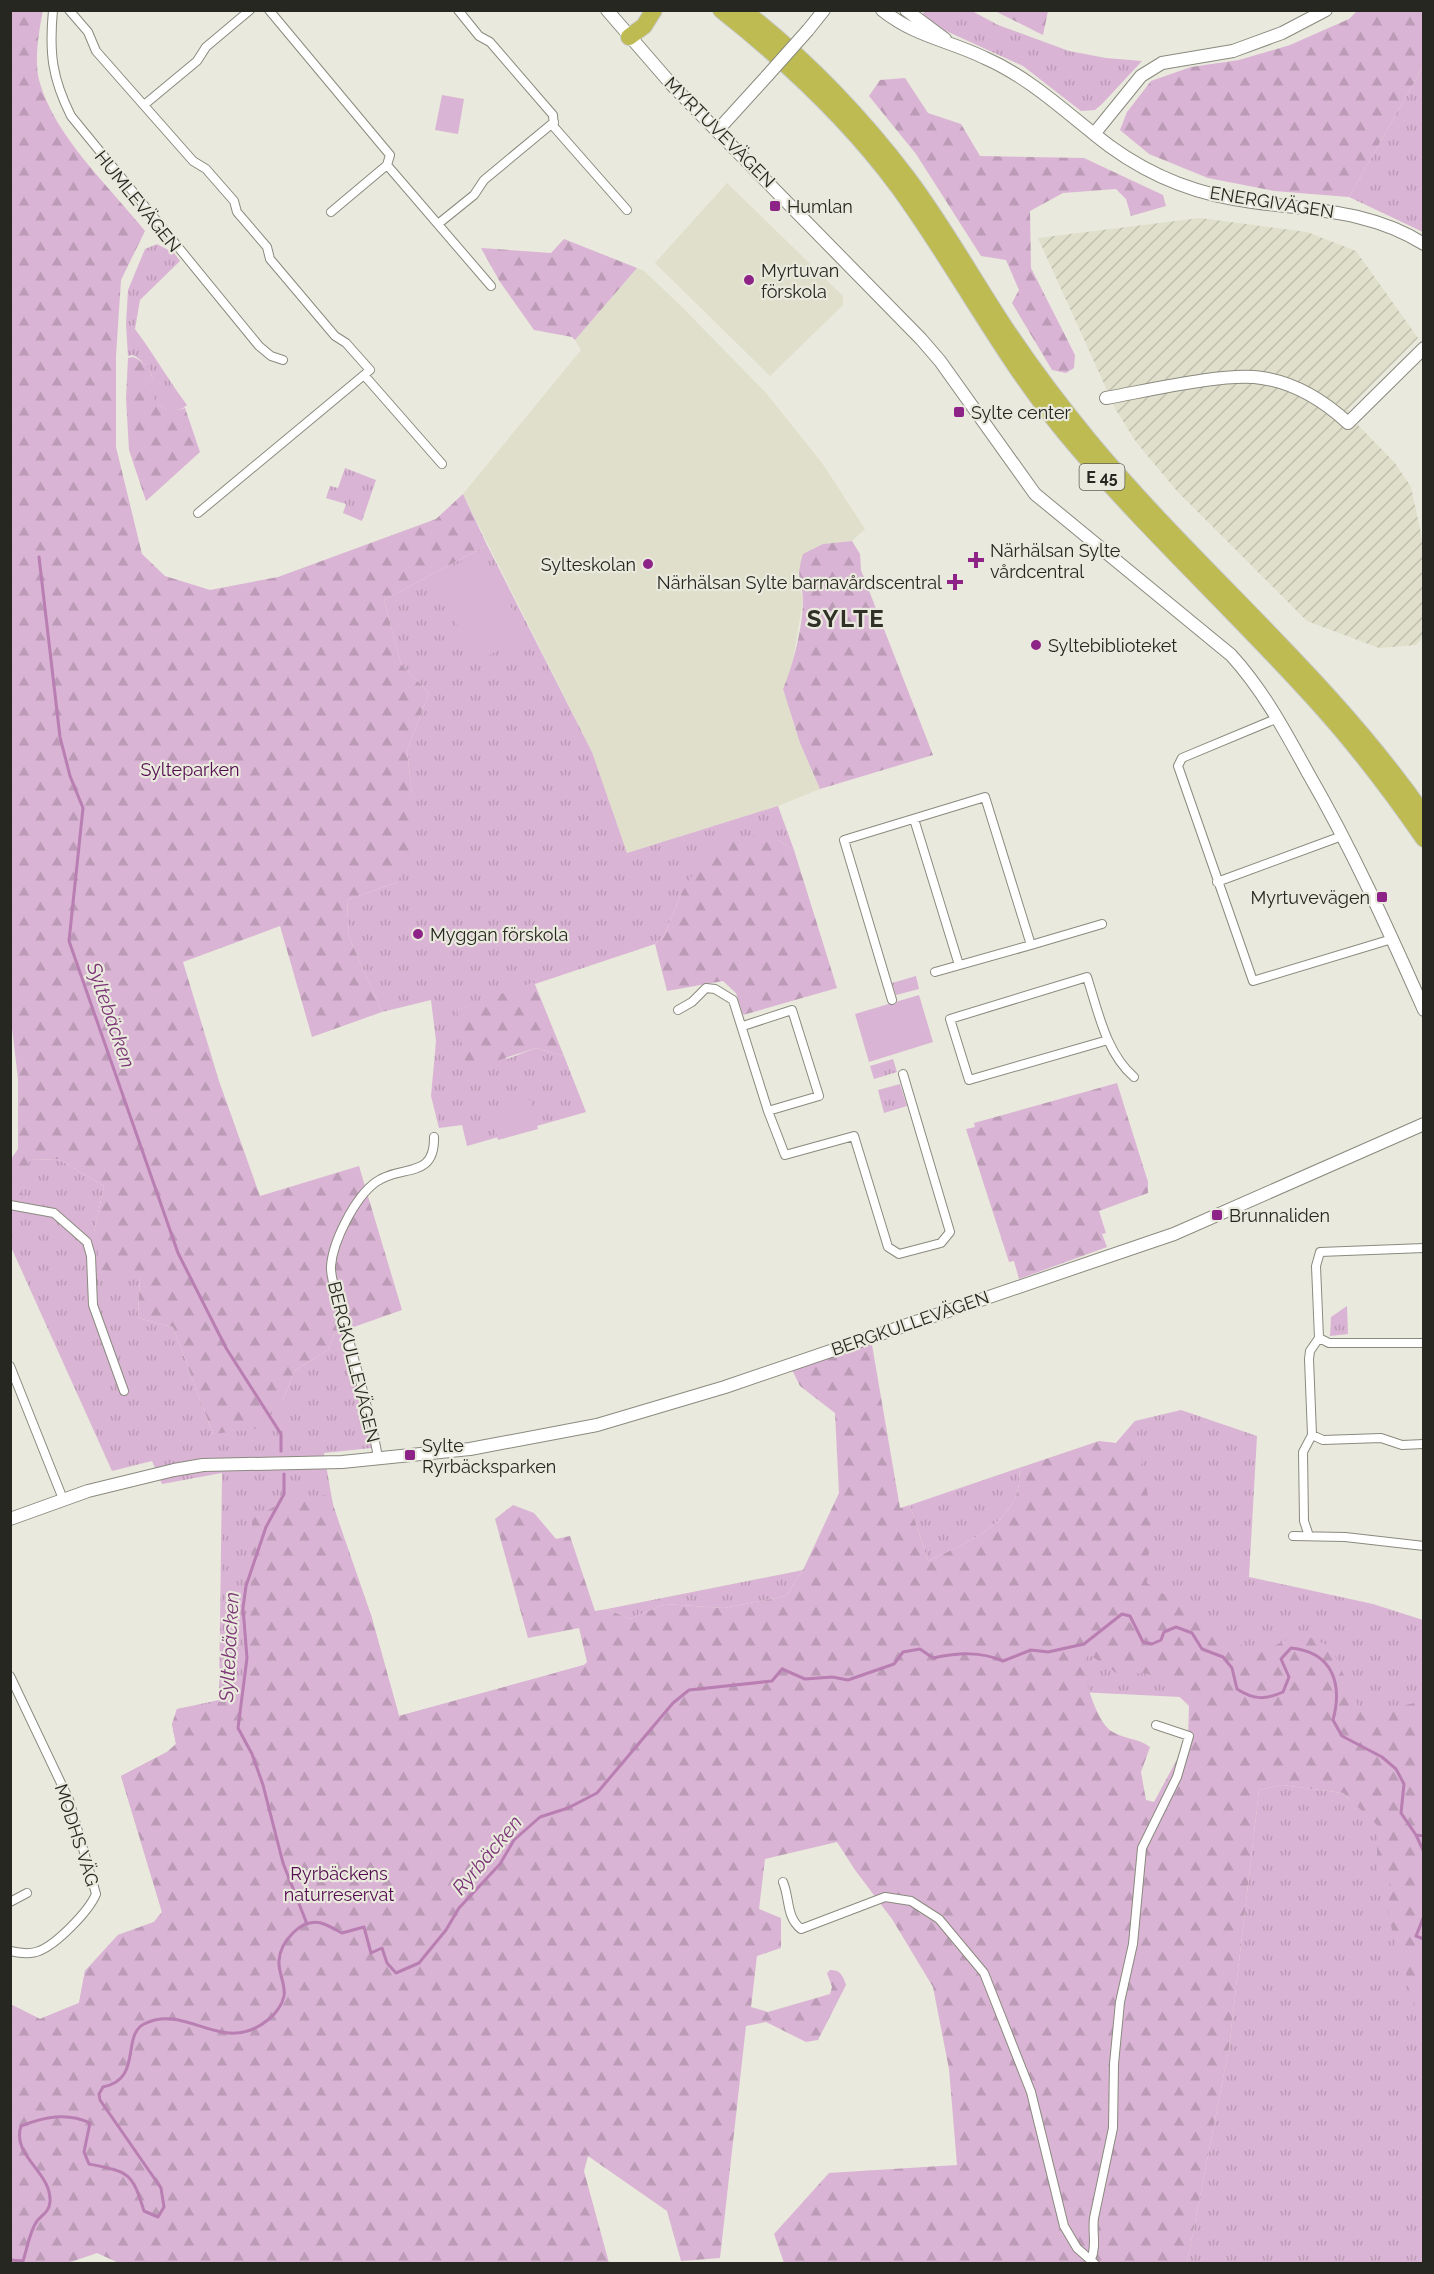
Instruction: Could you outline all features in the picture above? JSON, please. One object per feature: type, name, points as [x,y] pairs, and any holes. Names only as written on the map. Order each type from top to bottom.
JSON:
[{"type":"highway","points":[[629,37],[644,26],[654,10]]},
{"type":"highway","name":"E 45","points":[[721,10],[813,88],[869,150],[914,211],[1017,369],[1063,430],[1152,531],[1318,703],[1376,774],[1424,839]]},
{"type":"highway","name":"E 45","points":[[743,10],[822,79],[878,139],[930,210],[1009,333],[1074,422],[1154,513],[1328,694],[1386,764],[1424,815]]},
{"type":"street","name":"HUMLEVÄGEN","points":[[53,10],[50,38],[52,67],[59,92],[71,116],[259,346],[271,356],[283,360]]},
{"type":"street","points":[[69,10],[88,32],[96,51],[193,161],[206,169],[234,201],[237,212],[267,247],[270,259],[335,336],[346,343],[370,370],[198,513]]},
{"type":"street","points":[[144,105],[197,61],[206,47],[250,10]]},
{"type":"street","points":[[269,10],[390,155],[387,165],[331,212]]},
{"type":"street","points":[[458,10],[479,36],[490,42],[547,107],[553,115],[554,127],[627,210]]},
{"type":"street","name":"MYRTUVEVÄGEN","points":[[607,10],[629,37],[717,131],[787,199],[921,339],[940,361],[1021,479],[1035,494],[1231,655],[1248,674],[1278,718],[1342,836],[1424,1010]]},
{"type":"street","points":[[717,131],[825,10]]},
{"type":"street","points":[[882,10],[927,38],[956,46]]},
{"type":"street","points":[[906,10],[956,46]]},
{"type":"street","points":[[1094,134],[1141,76],[1162,63],[1233,51],[1282,33],[1326,10]]},
{"type":"street","name":"ENERGIVÄGEN","points":[[956,46],[1013,72],[1140,166],[1194,189],[1234,199],[1313,207],[1354,215],[1424,244]]},
{"type":"street","points":[[438,224],[474,195],[484,180],[554,122]]},
{"type":"street","points":[[387,165],[491,286]]},
{"type":"street","points":[[1106,398],[1211,381],[1262,378],[1303,391],[1321,401],[1348,423],[1424,348]]},
{"type":"street","points":[[364,375],[442,464]]},
{"type":"street","points":[[1278,718],[1179,762],[1217,882],[1253,981],[1392,939]]},
{"type":"street","points":[[892,1000],[844,840],[985,797],[1031,945]]},
{"type":"street","points":[[914,819],[958,965]]},
{"type":"street","points":[[1217,882],[1342,836]]},
{"type":"street","points":[[935,972],[1102,924]]},
{"type":"street","points":[[1108,1040],[969,1080],[950,1019],[1087,977],[1108,1040],[1126,1071],[1134,1077]]},
{"type":"street","points":[[678,1010],[692,1002],[705,988],[715,989],[733,1000],[768,1111],[785,1155],[854,1136],[888,1247],[898,1254],[941,1243],[950,1232],[903,1074]]},
{"type":"street","points":[[743,1026],[792,1010],[819,1096],[768,1111]]},
{"type":"street","name":"BERGKULLEVÄGEN","points":[[10,1519],[63,1499],[154,1474],[202,1466],[342,1462],[470,1449],[597,1425],[725,1387],[1174,1234],[1424,1124]]},
{"type":"street","name":"BERGKULLEVÄGEN","points":[[378,1458],[330,1268],[340,1233],[365,1193],[376,1182],[386,1177],[424,1166],[434,1151],[434,1137]]},
{"type":"street","points":[[10,1205],[54,1213],[87,1242],[91,1256],[93,1305],[124,1391]]},
{"type":"street","points":[[1309,1536],[1304,1521],[1303,1452],[1312,1435],[1309,1359],[1310,1351],[1319,1338],[1316,1266],[1320,1252],[1424,1248]]},
{"type":"street","points":[[1319,1338],[1329,1343],[1424,1344]]},
{"type":"street","points":[[10,1366],[63,1499]]},
{"type":"street","points":[[1312,1435],[1323,1440],[1381,1438],[1402,1445],[1424,1444]]},
{"type":"street","points":[[1293,1536],[1345,1537],[1424,1546]]},
{"type":"street","name":"MODHS VÄG","points":[[10,1676],[69,1800],[96,1894],[87,1910],[39,1951],[24,1954],[11,1951]]},
{"type":"street","points":[[783,1882],[789,1896],[788,1913],[801,1929],[885,1897],[911,1901],[939,1919],[984,1973],[1031,2092],[1064,2226],[1077,2248],[1093,2261],[1095,2251],[1092,2233],[1101,2173],[1113,2128],[1114,2064],[1120,2002],[1133,1944],[1138,1869],[1147,1833],[1177,1777],[1189,1736],[1156,1725]]},
{"type":"street","points":[[10,1902],[27,1893]]},
{"type":"shaded area","name":"Myrtuvan förskola","points":[[727,183],[843,296],[843,305],[770,376],[655,263]]},
{"type":"shaded area","points":[[1200,218],[1307,232],[1356,251],[1418,338],[1348,409],[1354,421],[1395,463],[1411,487],[1424,548],[1423,637],[1416,645],[1379,648],[1307,621],[1177,491],[1136,442],[1116,410],[1038,238]]},
{"type":"shaded area","name":"Sylteskolan","points":[[637,268],[644,271],[681,306],[766,393],[822,463],[865,529],[852,541],[823,544],[797,574],[803,600],[791,671],[783,689],[800,743],[820,789],[778,806],[627,853],[592,752],[463,494],[581,350],[575,340]]},
{"type":"green space","name":"Sylteparken","points":[[43,10],[37,63],[39,80],[46,101],[84,160],[145,231],[121,280],[116,356],[116,447],[142,554],[165,576],[210,590],[278,577],[436,519],[463,494],[487,545],[384,600],[401,664],[429,693],[407,750],[412,794],[411,850],[398,882],[347,900],[349,937],[382,1012],[312,1037],[280,926],[183,962],[219,1081],[260,1196],[359,1166],[402,1310],[334,1334],[328,1350],[295,1370],[281,1405],[255,1429],[213,1434],[173,1327],[138,1318],[140,1274],[101,1270],[94,1232],[104,1186],[58,1159],[30,1160],[21,1195],[11,1195],[11,1159],[18,1149],[18,1079],[10,1011],[10,11]]},
{"type":"green space","points":[[1358,10],[1423,11],[1423,67],[1349,197],[1274,191],[1208,178],[1149,154],[1120,130],[1127,112],[1151,81],[1191,67],[1239,60],[1290,45],[1349,19]]},
{"type":"green space","points":[[925,11],[972,11],[998,25],[1069,51],[1106,58],[1142,61],[1095,110],[1081,111],[1023,66],[944,30],[922,15]]},
{"type":"green space","points":[[995,11],[1048,11],[1043,35]]},
{"type":"green space","points":[[1423,67],[1423,232],[1349,197]]},
{"type":"green space","points":[[905,78],[928,113],[961,124],[980,156],[1084,158],[1163,195],[1166,206],[1131,216],[1126,199],[1116,189],[1063,193],[1030,211],[1031,268],[1075,355],[1074,368],[1066,373],[1052,370],[1012,303],[1019,290],[1006,260],[981,256],[916,154],[869,96],[880,80]]},
{"type":"green space","points":[[442,95],[464,99],[458,134],[435,130]]},
{"type":"green space","points":[[564,239],[637,268],[575,340],[572,337],[534,330],[500,282],[481,248],[551,253]]},
{"type":"green space","points":[[157,244],[174,253],[180,261],[140,300],[135,329],[187,405],[176,410],[160,406],[156,402],[150,391],[151,372],[142,361],[133,355],[128,356],[126,324],[128,290],[145,249]]},
{"type":"green space","points":[[133,357],[142,362],[151,373],[151,391],[156,402],[164,408],[174,410],[185,408],[200,452],[146,501],[129,450],[126,398],[128,358]]},
{"type":"green space","points":[[345,468],[376,480],[362,521],[343,513],[346,504],[326,498],[330,486],[338,488]]},
{"type":"green space","points":[[852,541],[860,554],[861,570],[933,755],[820,789],[800,743],[783,689],[794,658],[801,622],[803,600],[799,574],[803,554],[823,544]]},
{"type":"green space","points":[[487,545],[592,752],[627,853],[778,806],[794,850],[778,840],[681,894],[664,936],[655,944],[457,1010],[507,1059],[536,1048],[564,1056],[586,1112],[467,1146],[462,1125],[439,1128],[431,1096],[436,1041],[431,1000],[382,1012],[349,937],[347,900],[398,882],[412,794],[407,750],[429,693],[401,664],[384,600]]},
{"type":"green space","points":[[482,551],[526,636],[476,662],[433,577]]},
{"type":"green space","points":[[762,835],[778,840],[794,850],[837,988],[743,1015],[736,993],[723,981],[667,991],[655,944],[664,936],[681,894],[708,849],[727,837]]},
{"type":"green space","points":[[916,976],[919,989],[896,995],[892,983]]},
{"type":"green space","points":[[534,982],[564,1056],[536,1048],[468,1070],[463,1053],[457,1010]]},
{"type":"green space","points":[[919,995],[933,1042],[869,1062],[855,1014]]},
{"type":"green space","points":[[893,1059],[897,1072],[874,1079],[870,1066]]},
{"type":"green space","points":[[1117,1083],[1148,1182],[1148,1193],[1099,1211],[1106,1233],[1102,1234],[1107,1247],[1019,1279],[1014,1261],[1009,1262],[966,1129],[975,1127],[974,1123]]},
{"type":"green space","points":[[900,1084],[907,1106],[884,1113],[878,1090]]},
{"type":"green space","points":[[530,1100],[538,1129],[498,1140],[490,1110]]},
{"type":"green space","name":"Ryrbäckens naturreservat","points":[[58,1159],[104,1186],[94,1232],[140,1274],[138,1318],[173,1327],[213,1434],[281,1405],[295,1370],[328,1350],[334,1334],[349,1329],[381,1447],[324,1453],[333,1505],[371,1615],[399,1716],[584,1665],[658,1609],[721,1618],[1078,1539],[1116,1443],[1135,1421],[1181,1410],[1257,1436],[1249,1577],[1373,1604],[1423,1620],[1423,2263],[1187,2263],[1229,2048],[1259,1790],[1282,1785],[1343,1793],[1350,1800],[1339,1785],[1201,1698],[1058,1691],[838,1839],[763,1856],[121,2249],[11,2263],[10,2004],[40,2019],[79,2003],[85,1971],[118,1935],[154,1922],[162,1912],[121,1776],[167,1752],[176,1744],[172,1724],[177,1709],[219,1700],[222,1473],[162,1484],[152,1461],[112,1471],[11,1247],[11,1195],[21,1194],[29,1160]]},
{"type":"green space","points":[[1347,1306],[1348,1334],[1330,1336],[1331,1317]]},
{"type":"green space","points":[[871,1339],[900,1508],[910,1505],[928,1561],[975,1537],[1003,1516],[1013,1502],[1019,1486],[1019,1468],[1099,1441],[1116,1443],[1135,1421],[1151,1514],[1147,1583],[1256,1655],[1300,1633],[1331,1647],[1362,1715],[1423,1701],[1423,2052],[1409,1984],[1390,1923],[1389,1898],[1392,1886],[1377,1871],[1377,1825],[1343,1793],[1282,1785],[1259,1790],[1229,2048],[1187,2263],[784,2263],[774,2234],[829,2173],[957,2165],[949,2069],[933,1987],[892,1919],[837,1842],[765,1859],[759,1909],[781,1918],[781,1948],[757,1956],[751,2007],[768,2012],[830,1994],[832,1987],[827,1973],[830,1970],[841,1974],[846,1985],[818,2040],[806,2042],[766,2022],[746,2026],[720,2258],[681,2261],[667,2211],[588,2156],[584,2171],[609,2263],[121,2264],[97,2253],[68,2263],[11,2263],[10,2004],[40,2019],[79,2003],[85,1971],[118,1935],[154,1922],[162,1912],[121,1776],[167,1752],[176,1744],[172,1724],[177,1709],[249,1697],[252,1519],[279,1504],[330,1494],[346,1549],[371,1615],[399,1716],[584,1665],[587,1662],[579,1628],[528,1638],[495,1519],[513,1505],[534,1513],[556,1539],[570,1536],[595,1611],[607,1609],[630,1619],[665,1604],[724,1608],[786,1596],[803,1570],[839,1493],[835,1413],[800,1386],[792,1370]],"holes":[[[1090,1655],[1118,1674],[1145,1673],[1161,1679],[1189,1706],[1188,1739],[1154,1802],[1146,1800],[1141,1772],[1150,1747],[1116,1734],[1100,1718],[1085,1675],[1085,1658]]]},
{"type":"green space","points":[[1019,1468],[1019,1486],[1013,1502],[1003,1516],[975,1537],[928,1561],[910,1505]]},
{"type":"green space","points":[[803,1570],[786,1596],[724,1608],[665,1604],[630,1619],[607,1609]]},
{"type":"waterway","name":"Syltebäcken","points":[[39,557],[60,737],[70,776],[83,808],[69,941],[178,1253],[226,1348],[281,1434],[281,1451]]},
{"type":"waterway","name":"Syltebäcken","points":[[284,1474],[284,1494],[266,1527],[246,1586],[243,1608],[247,1658],[238,1728],[252,1754],[263,1785],[283,1863],[307,1924]]},
{"type":"waterway","name":"Ryrbäcken","points":[[10,2260],[23,2261],[32,2229],[47,2211],[50,2202],[45,2182],[22,2146],[19,2137],[21,2126],[56,2117],[73,2118],[90,2123],[84,2152],[89,2164],[113,2169],[127,2176],[136,2188],[144,2211],[158,2217],[164,2207],[161,2188],[100,2100],[99,2094],[103,2087],[115,2082],[123,2075],[137,2030],[144,2024],[160,2019],[175,2019],[221,2032],[236,2033],[252,2030],[269,2019],[282,2003],[284,1987],[279,1961],[283,1946],[299,1928],[313,1922],[329,1926],[342,1933],[364,1927],[371,1953],[382,1948],[387,1963],[396,1973],[419,1963],[446,1930],[459,1908],[500,1864],[514,1840],[540,1817],[568,1808],[597,1793],[673,1703],[689,1690],[772,1681],[782,1669],[805,1679],[832,1677],[848,1680],[894,1664],[903,1652],[920,1649],[933,1658],[969,1654],[1003,1661],[1031,1650],[1048,1652],[1084,1644],[1122,1614],[1130,1616],[1143,1642],[1152,1644],[1161,1640],[1164,1632],[1176,1627],[1192,1633],[1202,1649],[1223,1657],[1232,1668],[1237,1689],[1254,1697],[1271,1696],[1283,1692],[1289,1677],[1281,1659],[1291,1648],[1305,1651],[1325,1663],[1331,1672],[1336,1694],[1333,1720],[1342,1736],[1382,1757],[1396,1769],[1404,1784],[1401,1813],[1424,1852]]},
{"type":"waterway","name":"Ryrbäcken","points":[[1416,1835],[1424,1836]]},
{"type":"waterway","name":"Ryrbäcken","points":[[1424,1916],[1416,1936],[1424,1939]]},
{"type":"place","name":"Humlan","points":[[775,206]]},
{"type":"place","name":"Myrtuvan förskola","points":[[749,280]]},
{"type":"place","name":"Sylte center","points":[[959,412]]},
{"type":"place","name":"Närhälsan Sylte vårdcentral","points":[[976,560]]},
{"type":"place","name":"Sylteskolan","points":[[648,564]]},
{"type":"place","name":"Närhälsan Sylte barnavårdscentral","points":[[955,582]]},
{"type":"place","name":"Syltebiblioteket","points":[[1036,645]]},
{"type":"place","name":"Myrtuvevägen","points":[[1382,897]]},
{"type":"place","name":"Myggan förskola","points":[[418,934]]},
{"type":"place","name":"Brunnaliden","points":[[1217,1215]]},
{"type":"place","name":"Sylte Ryrbäcksparken","points":[[410,1455]]},
{"type":"district","name":"SYLTE","points":[[846,618]]}]
